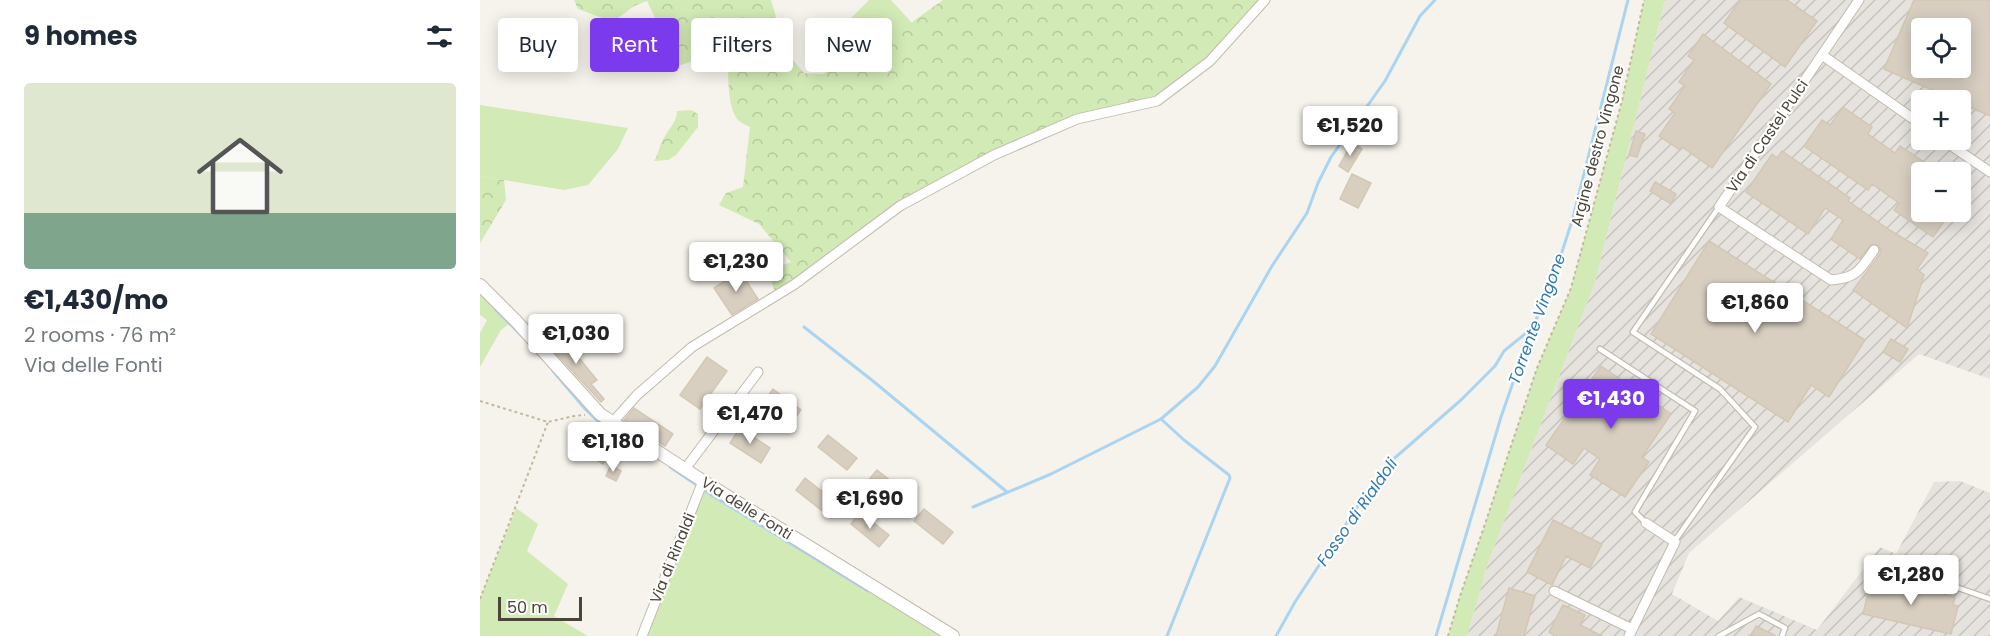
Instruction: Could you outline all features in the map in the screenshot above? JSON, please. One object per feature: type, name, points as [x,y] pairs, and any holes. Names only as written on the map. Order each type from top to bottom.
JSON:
[{"type":"street","points":[[612,423],[637,395],[692,347],[795,284],[900,206],[994,155],[1077,119],[1157,101],[1210,61],[1265,0]]},
{"type":"street","name":"Via di Castel Pulci","points":[[1859,0],[1719,207],[1831,280],[1858,274],[1874,250]]},
{"type":"street","points":[[1822,55],[1911,117]]},
{"type":"street","points":[[1958,150],[1990,172]]},
{"type":"street","name":"Via delle Fonti","points":[[480,285],[516,321],[600,414],[612,423],[953,636]]},
{"type":"street","points":[[685,469],[758,372]]},
{"type":"street","name":"Via di Rinaldi","points":[[642,636],[703,481]]},
{"type":"street","points":[[1554,591],[1630,632],[1674,542],[1646,523]]},
{"type":"lane","points":[[1674,542],[1755,427],[1720,389],[1633,332],[1719,207]]},
{"type":"lane","points":[[1599,349],[1695,411],[1635,512],[1646,523]]},
{"type":"lane","points":[[1874,570],[1947,584],[1990,599]]},
{"type":"lane","points":[[1719,636],[1759,614],[1785,628],[1782,636]]},
{"type":"path","name":"Argine destro Vingone","points":[[1448,636],[1537,368],[1571,288],[1622,101],[1644,0]]},
{"type":"path","points":[[480,401],[548,422],[574,416],[600,414]]},
{"type":"path","points":[[480,599],[548,422]]},
{"type":"shaded area","points":[[1665,0],[1990,0],[1990,379],[1919,354],[1689,553],[1672,594],[1718,621],[1739,597],[1817,630],[1880,547],[1896,554],[1934,482],[1960,481],[1990,493],[1990,636],[1467,636],[1488,563],[1595,282]]},
{"type":"green space","points":[[574,0],[771,0],[776,18],[691,18],[691,62],[679,66],[679,18],[655,18],[647,1],[634,6],[618,18],[602,18],[578,9]]},
{"type":"green space","points":[[869,0],[891,0],[912,23],[892,37],[892,18],[851,18]]},
{"type":"green space","points":[[943,0],[1265,0],[1210,61],[1157,101],[1077,119],[900,206],[776,295],[768,271],[791,262],[759,224],[719,205],[726,193],[743,187],[750,127],[738,120],[734,112],[728,72],[793,72],[793,60],[804,73],[892,72],[892,36]]},
{"type":"green space","points":[[1644,0],[1665,0],[1595,282],[1488,563],[1467,636],[1448,636],[1537,368],[1571,288],[1622,101]]},
{"type":"green space","points":[[480,105],[628,128],[618,149],[588,185],[564,190],[480,176]]},
{"type":"green space","points":[[691,110],[698,114],[698,127],[676,155],[668,160],[654,161],[662,141],[674,122],[677,111]]},
{"type":"green space","points":[[480,176],[504,180],[506,200],[480,243]]},
{"type":"green space","points":[[480,285],[515,320],[501,330],[480,367],[480,333],[487,320],[480,315]]},
{"type":"green space","points":[[703,481],[953,636],[642,636]]},
{"type":"green space","points":[[516,508],[538,524],[527,551],[568,584],[554,616],[588,636],[480,636],[480,599]]},
{"type":"building","points":[[1740,0],[1787,0],[1817,21],[1785,67],[1724,23]]},
{"type":"building","points":[[1914,0],[1990,0],[1990,116],[1971,108],[1971,90],[1932,90],[1884,69]]},
{"type":"building","points":[[1703,34],[1771,84],[1712,168],[1682,147],[1680,150],[1659,136],[1675,113],[1669,109],[1685,86],[1679,82],[1694,60],[1688,56]]},
{"type":"building","points":[[1843,107],[1872,127],[1868,134],[1895,153],[1900,146],[1924,162],[1911,162],[1911,222],[1894,210],[1899,203],[1872,184],[1868,190],[1804,146],[1822,120],[1830,125]]},
{"type":"building","points":[[1636,131],[1645,134],[1637,157],[1629,155]]},
{"type":"building","points":[[1352,143],[1362,149],[1348,172],[1339,166]]},
{"type":"building","points":[[1782,151],[1850,198],[1848,201],[1928,253],[1917,269],[1924,275],[1907,328],[1853,290],[1880,254],[1881,250],[1878,245],[1871,244],[1860,259],[1831,239],[1843,220],[1825,208],[1808,234],[1746,192],[1772,154],[1777,158]]},
{"type":"building","points":[[1352,174],[1371,183],[1358,208],[1340,199]]},
{"type":"building","points":[[1655,182],[1676,194],[1671,204],[1650,191]]},
{"type":"building","points":[[1911,222],[1944,222],[1933,237]]},
{"type":"building","points":[[1709,241],[1865,340],[1829,397],[1811,385],[1788,422],[1651,334]]},
{"type":"building","points":[[740,271],[758,299],[732,315],[714,288]]},
{"type":"building","points":[[562,337],[597,380],[591,384],[604,399],[601,402],[550,347]]},
{"type":"building","points":[[1891,339],[1908,349],[1900,362],[1883,352]]},
{"type":"building","points":[[707,357],[727,371],[700,409],[680,395]]},
{"type":"building","points":[[1601,366],[1671,414],[1642,457],[1649,462],[1625,497],[1590,475],[1600,459],[1584,448],[1573,464],[1546,445]]},
{"type":"building","points":[[773,389],[801,410],[789,426],[761,406]]},
{"type":"building","points":[[634,408],[673,434],[665,446],[624,420]]},
{"type":"building","points":[[595,423],[637,448],[632,455],[628,455],[614,445],[603,464],[579,450]]},
{"type":"building","points":[[740,428],[770,448],[761,463],[730,443]]},
{"type":"building","points":[[828,435],[857,458],[847,470],[818,447]]},
{"type":"building","points":[[611,465],[621,471],[616,481],[606,476]]},
{"type":"building","points":[[877,470],[906,493],[896,505],[867,482]]},
{"type":"building","points":[[805,478],[834,501],[825,513],[796,490]]},
{"type":"building","points":[[924,509],[953,532],[943,544],[914,521]]},
{"type":"building","points":[[860,512],[889,535],[879,547],[851,524]]},
{"type":"building","points":[[1553,520],[1602,544],[1590,568],[1566,556],[1552,585],[1527,572]]},
{"type":"building","points":[[1872,577],[1955,597],[1953,605],[1958,606],[1951,634],[1863,614]]},
{"type":"building","points":[[1509,588],[1535,596],[1524,636],[1496,636]]},
{"type":"building","points":[[1563,605],[1585,615],[1580,625],[1602,636],[1555,636],[1549,632]]},
{"type":"building","points":[[1756,626],[1776,636],[1751,636]]},
{"type":"waterway","points":[[973,507],[1051,474],[1161,419],[1198,387],[1215,366],[1272,266],[1307,213],[1331,157],[1385,81],[1420,16],[1435,0]]},
{"type":"waterway","name":"Torrente Vingone","points":[[1436,636],[1501,417],[1532,328],[1549,292],[1572,221],[1628,0]]},
{"type":"waterway","points":[[496,310],[523,337]]},
{"type":"waterway","points":[[804,327],[1007,492]]},
{"type":"waterway","name":"Fosso di Rialdoli","points":[[1276,636],[1295,602],[1375,480],[1389,463],[1461,400],[1495,366],[1504,351],[1531,329]]},
{"type":"waterway","points":[[553,371],[586,410],[603,426],[652,455]]},
{"type":"waterway","points":[[1161,419],[1230,478],[1167,636]]},
{"type":"waterway","points":[[670,467],[868,591]]}]
